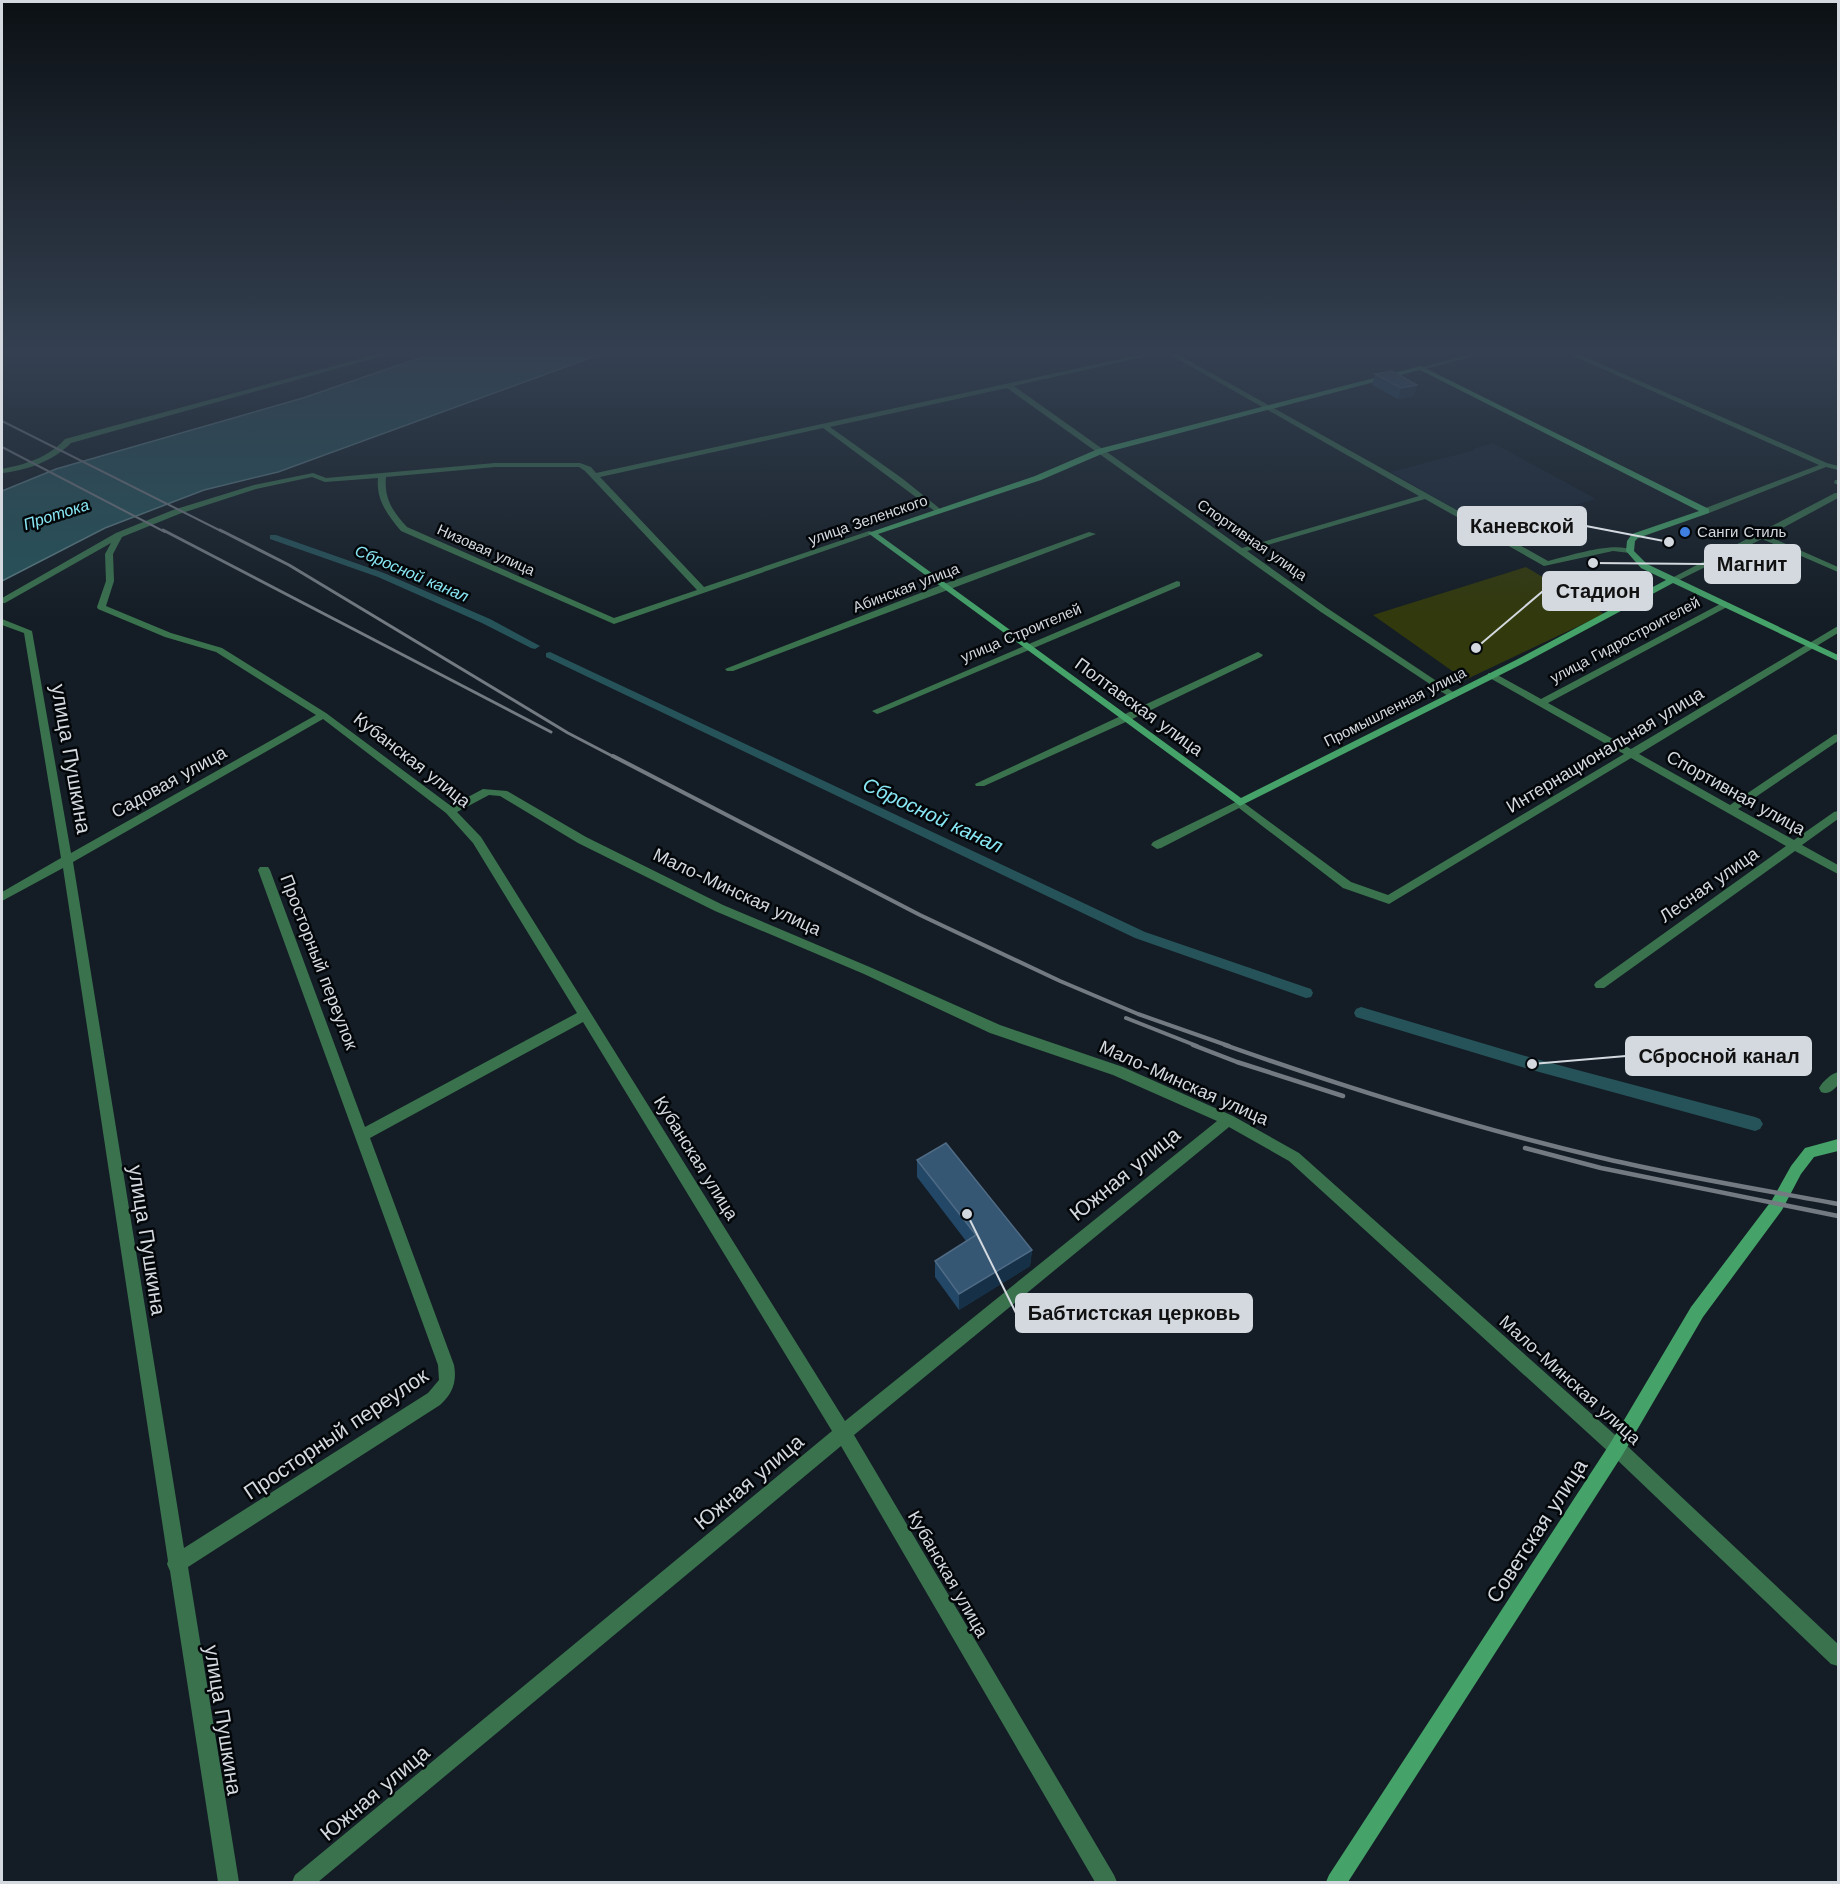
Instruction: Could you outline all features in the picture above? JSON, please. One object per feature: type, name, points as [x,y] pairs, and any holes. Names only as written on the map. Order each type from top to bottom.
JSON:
[{"type":"street","points":[[5,470],[53,455],[67,442]]},
{"type":"street","points":[[595,476],[751,442]]},
{"type":"street","points":[[846,442],[936,510]]},
{"type":"street","name":"Спортивная улица","points":[[1088,442],[1240,550],[1451,694]]},
{"type":"street","name":"улица Зеленского","points":[[614,621],[936,510],[1038,478],[1101,451],[1137,442]]},
{"type":"street","points":[[1328,442],[1547,564],[1594,552],[1613,549],[1630,550],[1644,566],[1839,658]]},
{"type":"street","points":[[1568,442],[1706,511]]},
{"type":"street","points":[[1772,442],[1825,465],[1839,468]]},
{"type":"street","points":[[2,601],[119,535],[176,512],[254,487],[313,475],[325,480],[495,465],[580,465],[588,469],[702,590]]},
{"type":"street","points":[[1630,550],[1631,541],[1635,536],[1754,494],[1825,465]]},
{"type":"street","name":"Низовая улица","points":[[382,475],[380,489],[386,510],[404,529],[614,621]]},
{"type":"street","name":"Промышленная улица","points":[[1157,845],[1839,495]]},
{"type":"street","points":[[1240,550],[1426,496]]},
{"type":"street","name":"Полтавская улица","points":[[872,533],[1240,802],[1347,885],[1389,900]]},
{"type":"street","name":"Абинская улица","points":[[730,669],[944,587],[1092,534]]},
{"type":"street","name":"Кубанская улица","points":[[119,535],[109,554],[110,581],[101,607],[168,635],[219,650],[323,715],[450,811],[477,840],[843,1433],[1107,1882]]},
{"type":"street","points":[[1762,536],[1839,570]]},
{"type":"street","name":"улица Строителей","points":[[877,711],[1177,584]]},
{"type":"street","name":"улица Гидростроителей","points":[[1540,703],[1724,604]]},
{"type":"street","name":"улица Пушкина","points":[[2,622],[28,631],[67,859],[176,1564],[228,1882]]},
{"type":"street","name":"Интернациональная улица","points":[[1389,900],[1839,629]]},
{"type":"street","points":[[980,784],[1125,719],[1258,655]]},
{"type":"street","name":"Спортивная улица","points":[[1491,675],[1839,870]]},
{"type":"street","name":"Садовая улица","points":[[2,897],[323,715]]},
{"type":"street","points":[[1731,809],[1839,737]]},
{"type":"street","name":"Мало-Минская улица","points":[[450,811],[487,791],[503,793],[582,840],[718,908],[868,971],[995,1029],[1118,1071],[1228,1120],[1294,1157],[1617,1448],[1839,1657]]},
{"type":"street","name":"Лесная улица","points":[[1600,984],[1839,814]]},
{"type":"street","name":"Просторный переулок","points":[[176,1564],[434,1399],[443,1392],[449,1380],[446,1365],[363,1135],[264,870]]},
{"type":"street","points":[[363,1135],[585,1015]]},
{"type":"street","points":[[1826,1088],[1839,1077]]},
{"type":"street","name":"Южная улица","points":[[302,1882],[843,1433],[1228,1120]]},
{"type":"street","name":"Советская улица","points":[[1336,1882],[1617,1448],[1697,1312],[1777,1204],[1796,1170],[1810,1152],[1839,1145]]},
{"type":"shaded area","points":[[1493,443],[1596,499],[1491,529],[1390,472],[1475,450],[1475,448]]},
{"type":"green space","points":[[1526,567],[1604,614],[1465,680],[1373,615]]},
{"type":"water","name":"Протока","points":[[150,442],[360,442],[278,472],[204,490],[105,528],[2,581],[2,491],[56,469]]},
{"type":"building","points":[[946,1143],[1032,1250],[959,1294],[935,1261],[976,1235],[917,1160]]},
{"type":"waterway","name":"Сбросной канал","points":[[273,537],[381,575],[486,621],[535,646]]},
{"type":"waterway","name":"Сбросной канал","points":[[550,655],[1140,935],[1306,993]]},
{"type":"waterway","name":"Сбросной канал","points":[[1361,1013],[1532,1064],[1755,1124]]},
{"type":"railway","points":[[44,442],[223,532]]},
{"type":"railway","points":[[2,447],[165,532]]},
{"type":"railway","points":[[163,530],[551,732]]},
{"type":"railway","points":[[220,530],[289,565],[568,733],[616,758]]},
{"type":"railway","points":[[613,756],[920,915],[1060,981],[1138,1014],[1229,1046]]},
{"type":"railway","points":[[1126,1018],[1197,1046]]},
{"type":"railway","points":[[1193,1045],[1237,1062],[1343,1096]]},
{"type":"railway","points":[[1225,1045],[1410,1106],[1503,1133],[1658,1170],[1838,1204]]},
{"type":"railway","points":[[1525,1148],[1601,1168],[1838,1216]]},
{"type":"place","name":"Санги Стиль","points":[[1685,532]]},
{"type":"place","name":"Каневской","points":[[1669,542]]},
{"type":"place","name":"Магнит","points":[[1593,563]]},
{"type":"place","name":"Стадион","points":[[1476,648]]},
{"type":"place","name":"Сбросной канал","points":[[1532,1064]]},
{"type":"place","name":"Бабтистская церковь","points":[[967,1214]]}]
